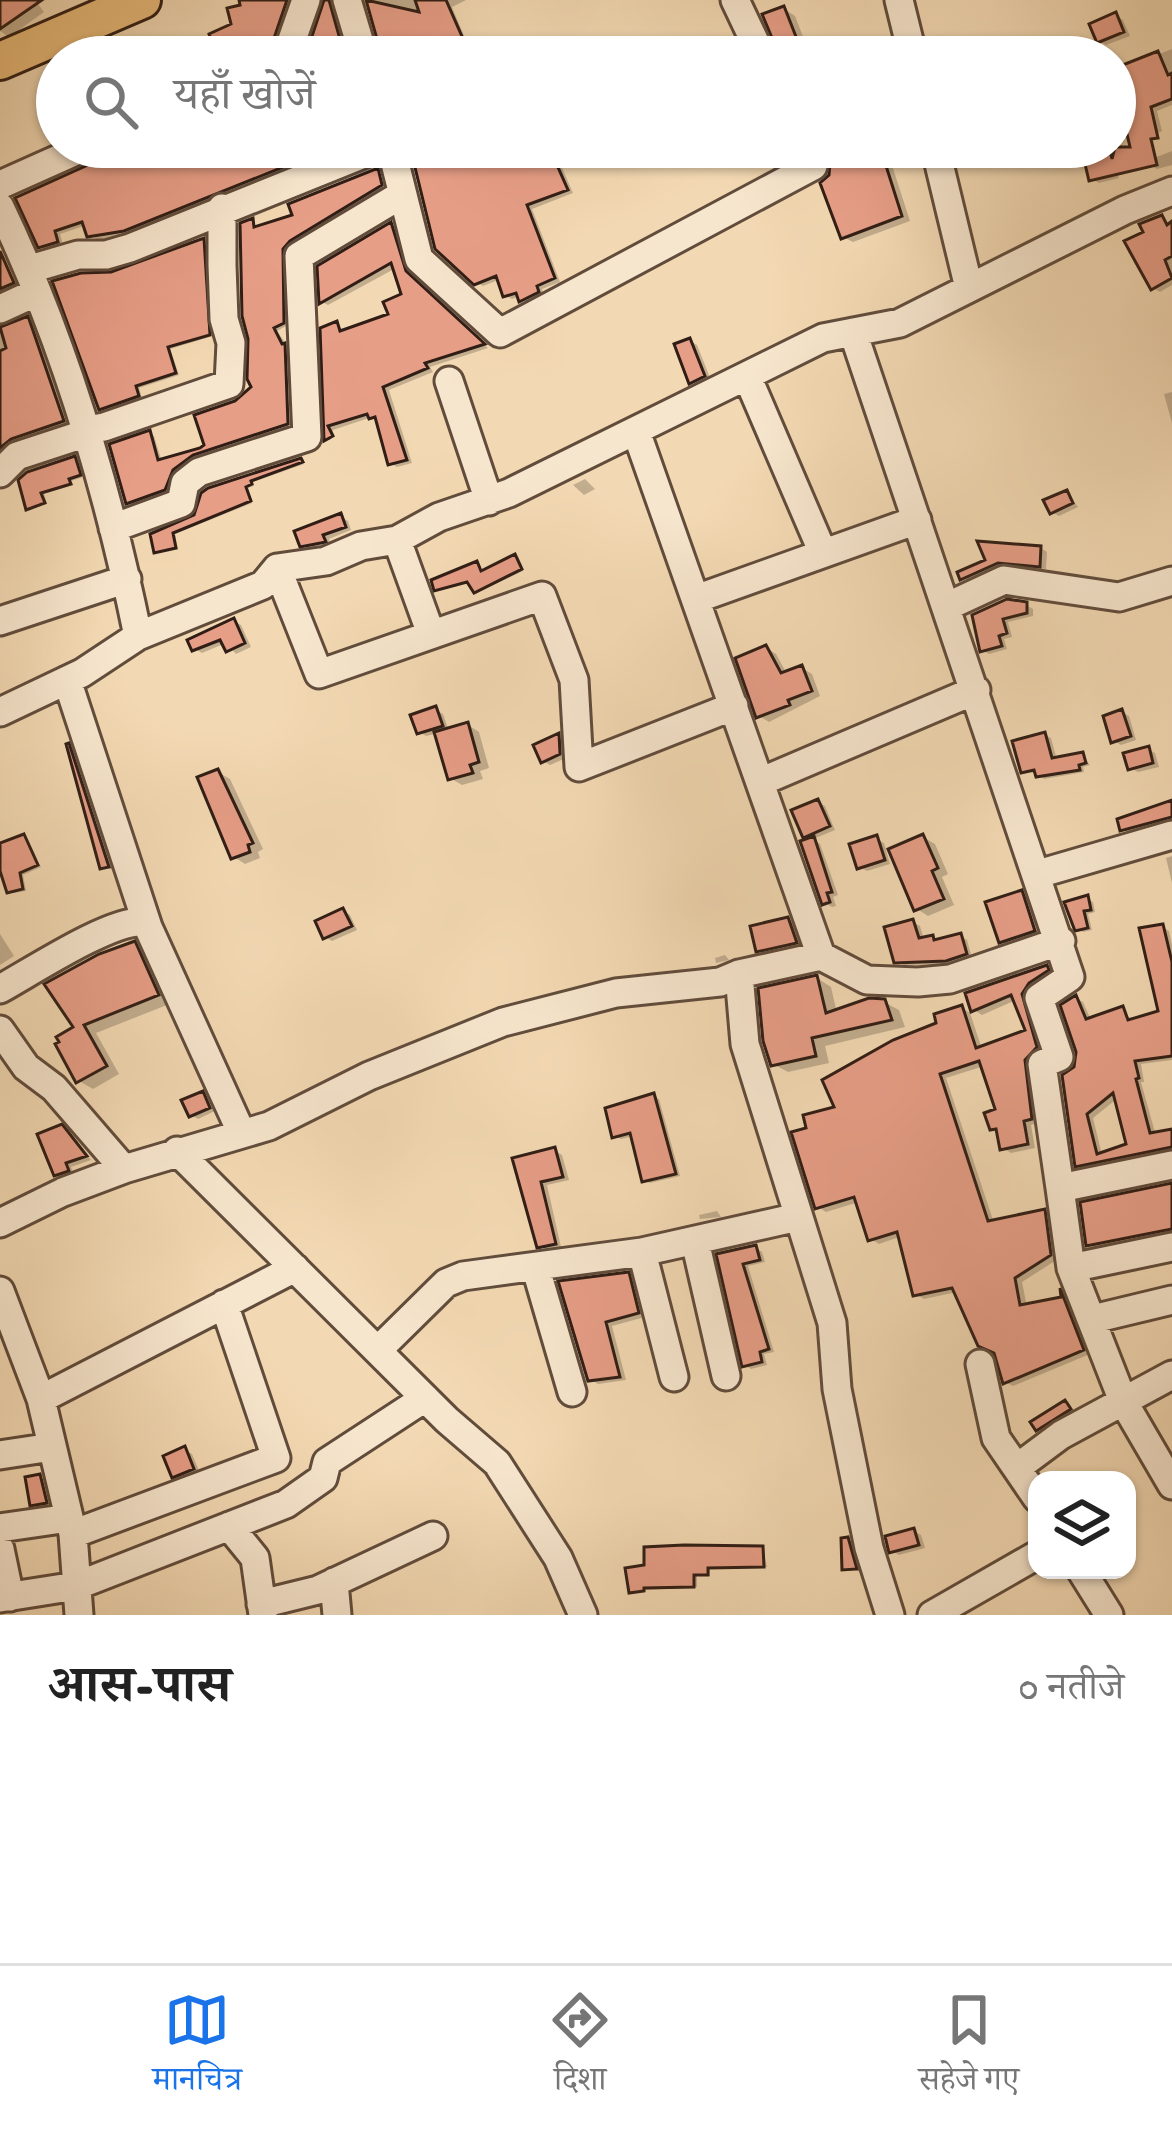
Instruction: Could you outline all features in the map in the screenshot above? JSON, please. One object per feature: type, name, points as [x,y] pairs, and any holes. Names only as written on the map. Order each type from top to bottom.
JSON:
[{"type":"main road","points":[[53,36],[128,1]]},
{"type":"main road","points":[[0,61],[36,44]]},
{"type":"street","points":[[293,36],[306,0]]},
{"type":"street","points":[[347,0],[358,36]]},
{"type":"street","points":[[735,0],[752,36]]},
{"type":"street","points":[[899,0],[908,36]]},
{"type":"street","points":[[0,185],[38,168]]},
{"type":"street","points":[[0,309],[33,280],[78,255],[106,255],[130,248],[326,168]]},
{"type":"street","points":[[395,168],[419,259],[500,333],[809,168]]},
{"type":"street","points":[[940,168],[969,288]]},
{"type":"street","points":[[0,712],[67,680],[138,636],[263,585],[278,568],[326,561],[361,546],[397,540],[439,517],[489,501],[823,338],[900,323],[1172,190]]},
{"type":"street","points":[[113,527],[181,502],[185,484],[199,472],[307,437],[299,256],[401,195]]},
{"type":"street","points":[[0,207],[71,376],[138,636]]},
{"type":"street","points":[[0,473],[17,455],[229,384],[231,343],[224,319],[222,208]]},
{"type":"street","points":[[854,332],[1070,977],[1039,998],[1059,1057],[1042,1064],[1071,1268],[1123,1401],[1172,1485]]},
{"type":"street","points":[[746,376],[823,553]]},
{"type":"street","points":[[449,382],[489,501]]},
{"type":"street","points":[[636,431],[821,956]]},
{"type":"street","points":[[696,598],[916,520]]},
{"type":"street","points":[[397,540],[431,634]]},
{"type":"street","points":[[278,568],[320,674],[542,596],[574,680],[579,767],[734,706]]},
{"type":"street","points":[[0,621],[127,579]]},
{"type":"street","points":[[948,606],[1004,580],[1119,597],[1172,580]]},
{"type":"street","points":[[67,680],[148,927],[242,1134]]},
{"type":"street","points":[[760,782],[976,691]]},
{"type":"street","points":[[1038,874],[1172,836]]},
{"type":"street","points":[[0,988],[125,924],[142,922],[148,927]]},
{"type":"street","points":[[0,1223],[124,1169],[269,1126],[369,1076],[502,1022],[616,993],[720,982],[821,956],[867,980],[950,979],[1061,941]]},
{"type":"street","points":[[739,974],[745,1044],[832,1323],[837,1390],[869,1548],[890,1615]]},
{"type":"street","points":[[0,1030],[26,1067],[54,1088],[124,1169]]},
{"type":"street","points":[[177,1151],[425,1398],[497,1463],[558,1558],[583,1615]]},
{"type":"street","points":[[1060,1187],[1172,1165]]},
{"type":"street","points":[[378,1350],[446,1283],[463,1276],[642,1252],[798,1217]]},
{"type":"street","points":[[695,1241],[726,1376]]},
{"type":"street","points":[[1071,1268],[1172,1247]]},
{"type":"street","points":[[642,1252],[674,1377]]},
{"type":"street","points":[[41,1399],[295,1268]]},
{"type":"street","points":[[536,1269],[572,1392]]},
{"type":"street","points":[[0,1291],[41,1399],[71,1526],[79,1615]]},
{"type":"street","points":[[1094,1319],[1172,1300]]},
{"type":"street","points":[[0,1528],[71,1526],[276,1458],[224,1304]]},
{"type":"street","points":[[980,1364],[996,1438],[1028,1483]]},
{"type":"street","points":[[1018,1467],[1061,1435],[1172,1375]]},
{"type":"street","points":[[0,1550],[5,1598],[76,1586],[286,1504],[323,1478],[327,1462],[425,1398]]},
{"type":"street","points":[[0,1455],[52,1447]]},
{"type":"street","points":[[230,1526],[255,1558],[262,1610],[318,1590],[433,1536]]},
{"type":"street","points":[[950,1611],[1028,1562]]},
{"type":"street","points":[[1086,1579],[1104,1613]]},
{"type":"street","points":[[334,1582],[338,1615]]},
{"type":"building","points":[[0,0],[42,0],[0,29]]},
{"type":"building","points":[[239,0],[287,0],[275,36],[210,36],[231,24],[227,8],[240,5]]},
{"type":"building","points":[[324,0],[329,0],[339,36],[312,36]]},
{"type":"building","points":[[366,0],[419,12],[415,0],[446,0],[462,36],[376,36]]},
{"type":"building","points":[[784,6],[796,36],[771,36],[762,14]]},
{"type":"building","points":[[1116,12],[1124,32],[1094,36],[1089,24]]},
{"type":"building","points":[[1158,51],[1168,75],[1172,73],[1172,99],[1151,107],[1158,138],[1151,139],[1157,165],[1089,181],[1086,168],[1136,168],[1136,60]]},
{"type":"building","points":[[81,168],[281,168],[124,231],[87,237],[82,222],[55,231],[58,242],[38,248],[15,198]]},
{"type":"building","points":[[378,168],[382,185],[283,249],[284,323],[274,328],[285,343],[288,424],[193,455],[173,470],[165,490],[126,504],[109,444],[150,430],[158,460],[200,448],[204,445],[194,415],[235,401],[251,387],[242,316],[240,223],[253,218],[254,227],[292,215],[288,204]]},
{"type":"building","points":[[415,168],[558,168],[568,190],[527,205],[555,278],[537,286],[539,292],[519,302],[516,293],[503,297],[496,276],[474,285],[435,249]]},
{"type":"building","points":[[830,168],[887,168],[902,216],[841,239],[820,183]]},
{"type":"building","points":[[1162,215],[1167,225],[1172,221],[1172,256],[1165,260],[1172,278],[1151,290],[1124,241],[1143,232],[1139,224]]},
{"type":"building","points":[[391,222],[406,271],[485,344],[425,363],[428,368],[383,387],[407,460],[388,465],[375,417],[369,419],[367,414],[328,426],[333,436],[324,441],[320,328],[337,321],[340,331],[388,314],[383,302],[401,294],[391,263],[319,304],[317,266]]},
{"type":"building","points":[[204,238],[210,335],[168,347],[176,373],[136,386],[139,396],[99,410],[52,281],[111,272]]},
{"type":"building","points":[[0,251],[14,283],[0,289]]},
{"type":"building","points":[[28,316],[64,421],[11,439],[0,448],[0,351],[6,348],[0,327]]},
{"type":"building","points":[[690,338],[705,376],[689,384],[674,344]]},
{"type":"building","points":[[75,456],[81,475],[69,479],[71,484],[41,493],[45,503],[26,510],[18,480],[27,472]]},
{"type":"building","points":[[301,458],[303,462],[251,481],[246,487],[251,501],[173,533],[176,548],[154,553],[150,534],[194,515],[201,493],[208,488]]},
{"type":"building","points":[[1067,490],[1073,503],[1050,514],[1043,500]]},
{"type":"building","points":[[341,513],[346,527],[323,535],[326,542],[300,547],[294,531]]},
{"type":"building","points":[[977,541],[1041,546],[1040,567],[998,563],[960,580],[957,572],[985,560]]},
{"type":"building","points":[[515,554],[522,569],[474,593],[467,582],[434,591],[431,580],[477,561],[481,571]]},
{"type":"building","points":[[1007,599],[1027,602],[1027,613],[1003,619],[1007,633],[999,636],[1002,646],[980,652],[972,615]]},
{"type":"building","points":[[234,618],[245,643],[226,652],[220,640],[192,651],[187,640]]},
{"type":"building","points":[[766,645],[781,673],[802,665],[812,691],[756,718],[735,658]]},
{"type":"building","points":[[436,706],[443,726],[417,734],[410,715]]},
{"type":"building","points":[[1122,709],[1131,736],[1111,743],[1103,716]]},
{"type":"building","points":[[468,722],[479,762],[470,765],[473,773],[448,780],[434,732]]},
{"type":"building","points":[[1045,732],[1052,758],[1083,752],[1086,763],[1079,765],[1080,770],[1036,777],[1034,770],[1021,773],[1012,741]]},
{"type":"building","points":[[559,733],[560,754],[541,763],[533,745]]},
{"type":"building","points":[[69,743],[109,867],[100,869]]},
{"type":"building","points":[[1149,746],[1153,763],[1128,770],[1123,753]]},
{"type":"building","points":[[218,769],[253,843],[248,845],[250,852],[231,859],[197,777]]},
{"type":"building","points":[[818,799],[830,826],[803,838],[791,810]]},
{"type":"building","points":[[1172,800],[1172,817],[1120,831],[1117,819]]},
{"type":"building","points":[[24,834],[38,865],[20,873],[23,889],[7,893],[0,871],[0,843]]},
{"type":"building","points":[[923,834],[938,868],[932,871],[944,899],[914,911],[888,849]]},
{"type":"building","points":[[877,835],[885,860],[857,869],[849,844]]},
{"type":"building","points":[[814,836],[832,892],[827,893],[830,902],[822,905],[800,841]]},
{"type":"building","points":[[1022,890],[1035,931],[999,943],[985,902]]},
{"type":"building","points":[[1088,895],[1091,910],[1084,911],[1088,928],[1075,931],[1064,902]]},
{"type":"building","points":[[343,908],[352,926],[323,939],[315,921]]},
{"type":"building","points":[[788,917],[797,943],[756,952],[750,926]]},
{"type":"building","points":[[913,919],[919,938],[933,935],[934,940],[961,933],[967,954],[946,961],[894,963],[884,927]]},
{"type":"building","points":[[1163,924],[1172,962],[1172,1056],[1135,1061],[1150,1133],[1172,1129],[1172,1147],[1075,1167],[1062,1075],[1074,1067],[1076,1052],[1060,1005],[1076,995],[1086,1019],[1123,1006],[1128,1020],[1158,1011],[1139,928]],"holes":[[[1113,1093],[1126,1144],[1097,1154],[1087,1114]]]},
{"type":"building","points":[[135,941],[159,995],[84,1025],[107,1066],[76,1083],[55,1044],[59,1042],[56,1037],[73,1027],[44,984],[99,954]]},
{"type":"building","points":[[1047,965],[1049,970],[1022,994],[1037,1047],[1025,1060],[1032,1119],[1024,1121],[1028,1144],[1000,1150],[996,1129],[990,1130],[984,1113],[995,1109],[979,1061],[940,1074],[988,1221],[1045,1209],[1051,1255],[1015,1278],[1020,1305],[1061,1297],[1060,1288],[1084,1350],[1003,1384],[994,1353],[978,1346],[952,1288],[913,1296],[897,1232],[868,1241],[854,1197],[815,1209],[791,1132],[806,1128],[803,1115],[834,1107],[822,1080],[893,1040],[936,1023],[934,1014],[962,1005],[976,1048],[1025,1030],[1011,995],[971,1012],[965,993]]},
{"type":"building","points":[[817,975],[826,1013],[869,998],[885,999],[892,1020],[812,1038],[816,1056],[771,1066],[763,1041],[758,988]]},
{"type":"building","points":[[203,1091],[210,1108],[189,1117],[181,1100]]},
{"type":"building","points":[[654,1093],[676,1174],[642,1182],[630,1133],[612,1138],[605,1108]]},
{"type":"building","points":[[62,1124],[87,1156],[66,1163],[69,1171],[54,1176],[37,1134]]},
{"type":"building","points":[[555,1147],[563,1177],[541,1182],[556,1244],[537,1248],[512,1158]]},
{"type":"building","points":[[1172,1183],[1172,1229],[1086,1246],[1080,1202]]},
{"type":"building","points":[[756,1245],[760,1260],[743,1264],[769,1349],[760,1352],[762,1362],[742,1367],[716,1254]]},
{"type":"building","points":[[629,1272],[639,1313],[606,1322],[620,1377],[588,1381],[558,1281]]},
{"type":"building","points":[[1065,1400],[1071,1409],[1036,1431],[1030,1422]]},
{"type":"building","points":[[185,1446],[194,1469],[172,1478],[163,1456]]},
{"type":"building","points":[[40,1474],[47,1503],[30,1506],[25,1477]]},
{"type":"building","points":[[914,1528],[919,1545],[889,1553],[885,1536]]},
{"type":"building","points":[[848,1537],[857,1569],[842,1570],[841,1538]]},
{"type":"building","points":[[763,1546],[764,1567],[708,1568],[708,1575],[694,1575],[694,1587],[644,1588],[629,1593],[625,1568],[644,1565],[644,1547]]}]
